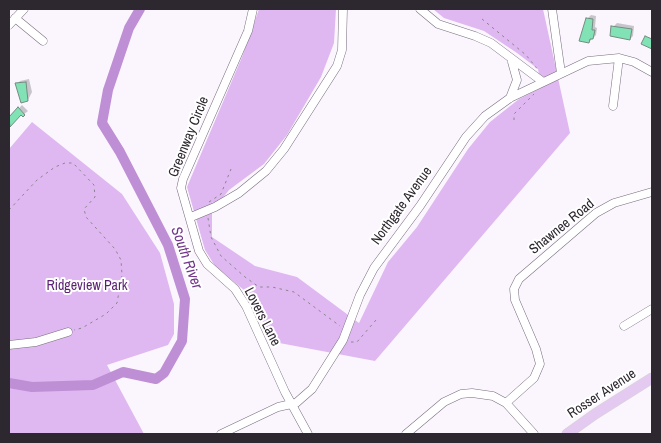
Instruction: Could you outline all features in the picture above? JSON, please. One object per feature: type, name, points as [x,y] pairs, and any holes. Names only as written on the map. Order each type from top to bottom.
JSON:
[{"type":"main road","name":"Rosser Avenue","points":[[567,434],[652,378]]},
{"type":"street","points":[[9,25],[24,9]]},
{"type":"street","name":"Greenway Circle","points":[[191,217],[182,194],[183,179],[248,31],[254,9]]},
{"type":"street","points":[[191,217],[208,211],[251,184],[266,171],[284,149],[337,66],[342,50],[343,9]]},
{"type":"street","points":[[420,9],[438,24],[484,40],[543,82]]},
{"type":"street","points":[[552,9],[561,72]]},
{"type":"street","points":[[16,18],[43,41]]},
{"type":"street","points":[[613,106],[618,58]]},
{"type":"street","name":"Northgate Avenue","points":[[221,434],[278,407],[302,399],[312,389],[333,359],[346,334],[367,280],[383,253],[420,206],[466,137],[485,116],[510,98],[561,72],[588,61],[618,58],[634,62],[652,72]]},
{"type":"street","points":[[510,98],[517,80],[512,60]]},
{"type":"street","name":"Shawnee Road","points":[[506,403],[534,378],[540,364],[536,348],[517,306],[514,289],[519,279],[582,224],[605,208],[652,192]]},
{"type":"street","name":"Lovers Lane","points":[[191,217],[196,242],[203,259],[235,289],[246,306],[291,404],[308,434]]},
{"type":"street","points":[[624,326],[652,310]]},
{"type":"street","points":[[9,345],[36,342],[68,332]]},
{"type":"street","points":[[406,434],[444,402],[461,394],[493,396],[506,403],[534,434]]},
{"type":"path","points":[[9,210],[37,180],[55,167],[65,163],[74,163],[94,185],[96,197],[84,209],[86,217],[116,249],[121,260],[122,275],[118,303],[106,314],[82,328],[68,332]]},
{"type":"path","points":[[231,168],[222,194],[209,202],[208,211],[211,236],[222,256],[244,278],[259,287],[272,287],[294,292],[333,318],[351,342],[357,342],[376,320]]},
{"type":"green space","points":[[259,9],[336,9],[334,43],[321,77],[287,135],[264,164],[229,190],[221,200],[212,203],[212,237],[255,266],[297,277],[359,323],[388,262],[417,227],[468,149],[490,122],[519,99],[541,88],[538,69],[517,53],[484,31],[444,18],[433,9],[543,9],[570,133],[375,361],[274,342],[245,291],[215,266],[205,250],[187,187],[242,57]]},
{"type":"green space","name":"Ridgeview Park","points":[[32,122],[122,194],[160,253],[174,304],[174,334],[168,345],[107,365],[144,434],[9,434],[9,149]]},
{"type":"building","points":[[586,18],[593,19],[592,30],[595,30],[593,39],[590,39],[589,43],[579,41]]},
{"type":"building","points":[[611,26],[632,29],[630,40],[610,36]]},
{"type":"building","points":[[645,36],[652,39],[652,49],[641,44]]},
{"type":"building","points":[[26,82],[28,101],[21,103],[15,83]]},
{"type":"building","points":[[18,107],[25,115],[23,117],[21,115],[10,127],[9,117]]},
{"type":"waterway","name":"South River","points":[[9,383],[32,387],[93,385],[123,372],[156,379],[164,373],[182,341],[185,299],[168,245],[120,152],[102,123],[108,90],[129,28],[140,9]]}]
